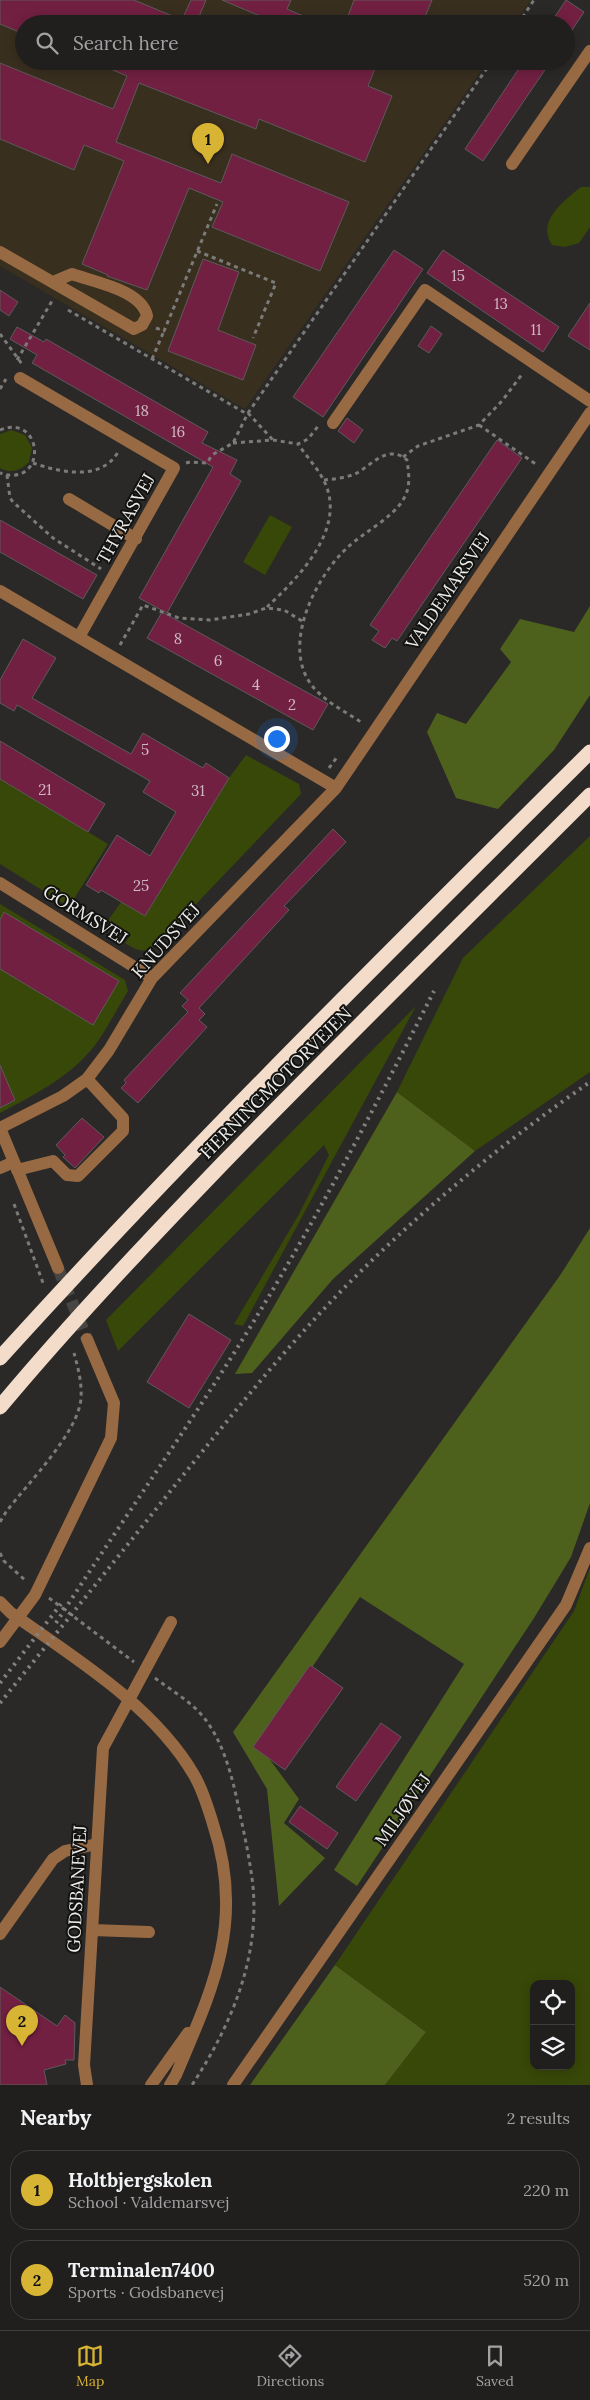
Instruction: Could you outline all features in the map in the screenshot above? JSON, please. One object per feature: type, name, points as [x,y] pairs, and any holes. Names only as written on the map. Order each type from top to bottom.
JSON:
[{"type":"highway","name":"HERNINGMOTORVEJEN","points":[[0,1358],[106,1241],[269,1072],[590,752]]},
{"type":"highway","name":"HERNINGMOTORVEJEN","points":[[0,1407],[147,1242],[294,1091],[590,795]]},
{"type":"street","points":[[512,164],[590,51]]},
{"type":"street","points":[[0,252],[134,329],[142,325],[147,316],[145,308],[140,301],[129,294],[72,274],[54,282]]},
{"type":"street","points":[[333,424],[424,290],[532,361],[590,402]]},
{"type":"street","name":"THYRASVEJ","points":[[18,373],[180,469],[136,538],[79,637]]},
{"type":"street","name":"VALDEMARSVEJ","points":[[336,788],[590,413]]},
{"type":"street","points":[[69,499],[136,538]]},
{"type":"street","points":[[0,592],[336,788]]},
{"type":"street","name":"KNUDSVEJ","points":[[0,1128],[63,1096],[87,1079],[109,1050],[152,978],[336,788]]},
{"type":"street","name":"GORMSVEJ","points":[[0,883],[152,978]]},
{"type":"street","points":[[0,1168],[53,1162],[67,1175],[78,1176],[122,1131],[123,1118],[87,1079]]},
{"type":"street","points":[[0,1128],[58,1268]]},
{"type":"street","points":[[0,1642],[35,1594],[111,1438],[114,1404],[87,1339]]},
{"type":"street","name":"MILJØVEJ","points":[[234,2085],[566,1605],[590,1548]]},
{"type":"street","points":[[0,1602],[6,1611],[98,1675],[166,1736],[194,1775],[206,1804],[220,1845],[227,1884],[226,1922],[212,1987],[176,2075],[170,2085]]},
{"type":"street","name":"GODSBANEVEJ","points":[[87,2085],[84,2065],[103,1748],[171,1622]]},
{"type":"street","points":[[0,1934],[54,1858],[65,1851],[97,1844]]},
{"type":"street","points":[[92,1930],[148,1932]]},
{"type":"street","points":[[151,2085],[199,2019]]},
{"type":"path","points":[[524,15],[534,0]]},
{"type":"path","points":[[233,443],[248,414],[486,70]]},
{"type":"path","points":[[152,359],[216,204]]},
{"type":"path","points":[[197,251],[276,283],[253,338]]},
{"type":"path","points":[[45,297],[248,414],[273,440]]},
{"type":"path","points":[[13,367],[52,301]]},
{"type":"path","points":[[142,325],[153,326],[164,331]]},
{"type":"path","points":[[0,334],[18,359],[18,373],[0,389]]},
{"type":"path","points":[[403,457],[418,446],[479,426],[502,402],[532,361]]},
{"type":"path","points":[[182,457],[190,462],[207,463],[212,456],[233,443],[273,440],[298,444],[308,439],[325,418],[333,424]]},
{"type":"path","points":[[479,426],[538,465]]},
{"type":"path","points":[[0,430],[14,428],[28,434],[35,448],[32,463],[22,473],[7,475],[0,473]]},
{"type":"path","points":[[32,463],[62,472],[90,471],[114,459],[125,438]]},
{"type":"path","points":[[266,608],[302,571],[324,536],[329,514],[324,480],[298,444]]},
{"type":"path","points":[[324,480],[351,475],[379,457],[390,454],[407,460],[410,476],[407,493],[402,502],[352,543],[331,564],[302,621],[302,660],[310,682],[322,695],[361,722]]},
{"type":"path","points":[[180,469],[190,462]]},
{"type":"path","points":[[180,469],[190,462]]},
{"type":"path","points":[[7,475],[10,498],[13,502],[58,542],[114,577]]},
{"type":"path","points":[[120,645],[143,605],[158,612],[162,610],[180,618],[210,620],[249,614],[266,608],[284,610],[302,621]]},
{"type":"path","points":[[10,1195],[43,1283]]},
{"type":"path","points":[[0,1522],[72,1428],[81,1400],[81,1380],[74,1353]]},
{"type":"path","points":[[0,1553],[13,1571],[29,1583]]},
{"type":"path","points":[[45,1595],[139,1666]]},
{"type":"path","points":[[147,1672],[178,1696]]},
{"type":"shaded area","points":[[0,0],[531,0],[520,15],[15,15],[15,70],[482,70],[245,409],[0,266]]},
{"type":"green space","points":[[581,187],[590,187],[590,227],[579,243],[565,247],[552,245],[547,228],[554,212]]},
{"type":"green space","points":[[11,430],[25,435],[32,448],[29,462],[22,468],[12,471],[0,468],[0,434]]},
{"type":"green space","points":[[270,515],[292,527],[265,575],[243,562]]},
{"type":"green space","points":[[590,606],[590,695],[554,750],[498,809],[456,798],[427,732],[437,713],[466,724],[511,662],[500,649],[520,619],[574,632]]},
{"type":"green space","points":[[246,755],[299,784],[301,794],[157,945],[148,950],[141,950],[125,943],[130,936],[107,922],[121,902],[145,916],[229,778]]},
{"type":"green space","points":[[0,779],[108,844],[69,907],[0,864]]},
{"type":"green space","points":[[590,836],[590,1072],[475,1151],[397,1092],[463,958]]},
{"type":"green space","points":[[0,904],[125,980],[128,991],[98,1041],[78,1064],[54,1083],[0,1113]]},
{"type":"green space","points":[[416,1006],[243,1326],[234,1324],[298,1216],[329,1155],[324,1145],[118,1351],[106,1320]]},
{"type":"green space","points":[[397,1092],[475,1151],[333,1279],[252,1373],[235,1374]]},
{"type":"green space","points":[[590,1228],[590,1503],[571,1557],[534,1618],[357,1886],[334,1870],[464,1664],[360,1597],[259,1745],[299,1799],[284,1823],[325,1858],[279,1906],[267,1789],[233,1732],[561,1274]]},
{"type":"green space","points":[[590,1568],[590,2085],[385,2085],[426,2032],[335,1965],[574,1611]]},
{"type":"green space","points":[[335,1965],[426,2032],[385,2085],[250,2085]]},
{"type":"building","points":[[0,0],[134,0],[170,15],[15,15],[15,30],[0,24]]},
{"type":"building","points":[[191,0],[206,0],[200,15],[184,15]]},
{"type":"building","points":[[222,0],[291,0],[287,9],[301,15],[258,15]]},
{"type":"building","points":[[354,0],[432,0],[426,15],[348,15]]},
{"type":"building","points":[[566,0],[584,12],[575,26],[575,15],[556,15]]},
{"type":"building","points":[[0,63],[113,109],[127,76],[113,70],[374,70],[368,86],[392,96],[365,162],[259,119],[256,129],[139,83],[116,142],[221,183],[232,154],[349,202],[320,271],[212,227],[223,202],[189,188],[147,290],[107,276],[82,264],[124,161],[84,145],[74,170],[0,139]]},
{"type":"building","points":[[518,70],[545,70],[483,161],[465,149]]},
{"type":"building","points":[[394,250],[423,269],[323,417],[293,397]]},
{"type":"building","points":[[443,250],[559,327],[543,352],[427,273]]},
{"type":"building","points":[[203,259],[239,272],[218,330],[256,345],[243,380],[168,351]]},
{"type":"building","points":[[0,290],[18,302],[9,316],[0,310]]},
{"type":"building","points":[[590,303],[590,350],[568,336]]},
{"type":"building","points":[[431,326],[442,334],[429,353],[418,346]]},
{"type":"building","points":[[17,327],[44,342],[46,339],[208,432],[202,443],[237,460],[230,474],[241,481],[167,613],[139,598],[213,467],[32,363],[37,355],[10,339]]},
{"type":"building","points":[[347,418],[363,430],[354,443],[338,431]]},
{"type":"building","points":[[497,440],[522,458],[397,641],[392,638],[385,648],[372,640],[379,631],[370,625]]},
{"type":"building","points":[[0,520],[97,575],[83,599],[0,552]]},
{"type":"building","points":[[162,612],[328,704],[313,730],[147,638]]},
{"type":"building","points":[[23,639],[56,658],[32,698],[131,754],[143,733],[203,768],[206,763],[229,778],[145,916],[101,890],[99,893],[86,885],[117,835],[150,856],[176,812],[143,792],[150,781],[17,705],[14,711],[0,703],[0,680]]},
{"type":"building","points":[[0,741],[105,804],[88,832],[0,779]]},
{"type":"building","points":[[333,829],[346,842],[284,906],[289,910],[199,1008],[205,1014],[199,1020],[207,1027],[138,1103],[121,1088],[126,1083],[124,1080],[188,1012],[182,1006],[188,1000],[180,993]]},
{"type":"building","points":[[4,912],[119,981],[93,1025],[0,969],[0,920]]},
{"type":"building","points":[[0,1065],[15,1100],[0,1108]]},
{"type":"building","points":[[82,1118],[104,1137],[75,1168],[63,1157],[65,1155],[56,1145]]},
{"type":"building","points":[[189,1314],[231,1340],[189,1408],[147,1382]]},
{"type":"building","points":[[310,1665],[343,1688],[285,1770],[253,1747]]},
{"type":"building","points":[[381,1723],[401,1737],[356,1801],[336,1787]]},
{"type":"building","points":[[300,1806],[338,1833],[327,1849],[289,1822]]},
{"type":"building","points":[[0,1987],[57,2026],[65,2015],[75,2023],[74,2060],[65,2060],[66,2064],[44,2070],[47,2085],[0,2085]]},
{"type":"tunnel","points":[[58,1268],[87,1339]]},
{"type":"railway","points":[[56,1623],[208,1394],[281,1276],[326,1196],[434,991]]},
{"type":"railway","points":[[0,1703],[239,1406],[328,1305],[379,1254],[466,1176],[558,1104],[590,1082]]},
{"type":"railway","points":[[0,1683],[61,1604]]},
{"type":"place","name":"Holtbjergskolen","points":[[208,164]]},
{"type":"place","name":"Terminalen7400","points":[[22,2046]]}]
